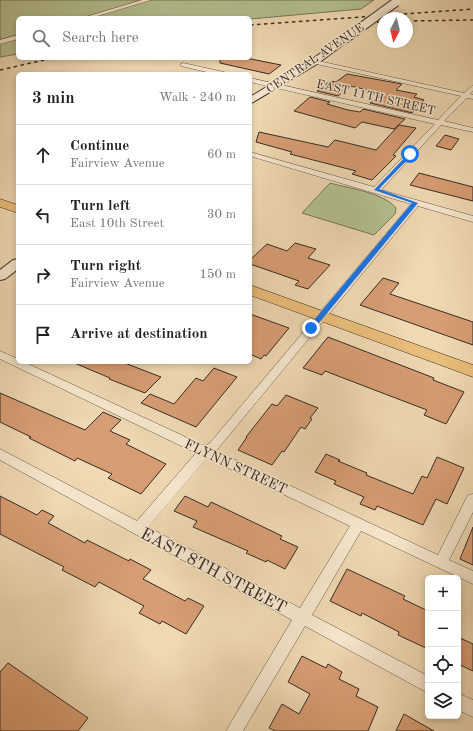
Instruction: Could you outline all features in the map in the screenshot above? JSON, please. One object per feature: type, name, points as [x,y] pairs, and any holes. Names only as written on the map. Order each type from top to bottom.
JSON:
[{"type":"main road","name":"CENTRAL AVENUE","points":[[252,100],[314,62],[397,1]]},
{"type":"main road","points":[[0,203],[16,208]]},
{"type":"main road","points":[[0,276],[16,264]]},
{"type":"main road","points":[[252,291],[473,371]]},
{"type":"street","points":[[92,16],[148,0]]},
{"type":"street","points":[[0,42],[16,38]]},
{"type":"street","points":[[314,62],[470,96]]},
{"type":"street","points":[[183,65],[215,72]]},
{"type":"street","name":"EAST 11TH STREET","points":[[252,80],[473,130]]},
{"type":"street","points":[[376,190],[440,122],[470,96],[473,87]]},
{"type":"street","points":[[252,155],[473,219]]},
{"type":"street","points":[[138,529],[199,457],[214,446],[416,203]]},
{"type":"street","name":"FLYNN STREET","points":[[0,355],[16,362]]},
{"type":"street","name":"FLYNN STREET","points":[[19,364],[473,578]]},
{"type":"street","name":"EAST 8TH STREET","points":[[0,454],[425,683]]},
{"type":"street","points":[[441,563],[473,499]]},
{"type":"street","points":[[234,731],[358,524]]},
{"type":"street","points":[[461,703],[473,709]]},
{"type":"green space","points":[[0,0],[374,0],[361,9],[252,19],[252,16],[16,16],[16,54],[0,57]]},
{"type":"green space","points":[[330,183],[383,198],[396,208],[395,214],[374,235],[302,213]]},
{"type":"building","points":[[252,59],[281,65],[269,74],[220,63],[220,60]]},
{"type":"building","points":[[347,74],[402,84],[396,90],[417,94],[414,97],[424,100],[412,113],[370,103],[382,93],[350,86],[338,96],[317,91],[330,81],[336,82]]},
{"type":"building","points":[[310,97],[330,102],[327,104],[348,110],[360,112],[363,109],[405,119],[394,129],[362,122],[355,128],[294,111]]},
{"type":"building","points":[[399,125],[416,128],[393,155],[396,156],[372,180],[352,174],[356,171],[290,154],[292,152],[256,142],[259,132],[328,147],[335,140],[376,150]]},
{"type":"building","points":[[445,135],[459,139],[451,150],[436,146]]},
{"type":"building","points":[[419,173],[473,187],[473,201],[410,185]]},
{"type":"building","points":[[295,243],[316,249],[308,258],[330,265],[308,289],[295,285],[299,281],[252,265],[252,258],[267,244],[287,251]]},
{"type":"building","points":[[383,278],[399,283],[390,294],[473,322],[473,345],[360,305]]},
{"type":"building","points":[[252,315],[289,328],[266,356],[264,355],[261,359],[252,355]]},
{"type":"building","points":[[328,337],[434,378],[433,380],[464,392],[446,424],[424,415],[427,410],[325,371],[322,375],[303,368]]},
{"type":"building","points":[[77,364],[127,364],[161,377],[145,393],[109,379],[110,378]]},
{"type":"building","points":[[214,368],[237,377],[196,427],[141,403],[150,394],[174,404],[196,378],[203,381]]},
{"type":"building","points":[[0,393],[85,430],[103,412],[121,420],[110,431],[130,440],[126,444],[166,464],[141,494],[108,478],[112,474],[77,458],[75,461],[0,422]]},
{"type":"building","points":[[286,395],[318,408],[310,418],[312,419],[305,429],[301,427],[284,452],[282,451],[272,465],[238,450],[246,437],[272,404],[277,406]]},
{"type":"building","points":[[326,454],[340,460],[338,461],[367,473],[366,475],[413,494],[422,476],[427,478],[437,457],[464,468],[447,504],[436,499],[423,525],[377,506],[375,510],[360,504],[364,497],[334,484],[336,481],[315,472]]},
{"type":"building","points":[[0,496],[37,515],[42,510],[54,516],[48,523],[85,543],[87,540],[151,570],[143,579],[185,601],[188,598],[204,606],[186,634],[162,621],[160,624],[139,613],[144,606],[99,582],[95,587],[62,570],[64,567],[0,534]]},
{"type":"building","points":[[185,496],[208,507],[211,502],[282,536],[280,539],[298,547],[285,569],[267,560],[266,562],[246,553],[248,551],[193,527],[197,521],[174,511]]},
{"type":"building","points":[[473,527],[473,565],[460,559]]},
{"type":"building","points":[[347,569],[405,596],[403,599],[425,610],[425,648],[398,635],[399,632],[362,613],[361,616],[330,601]]},
{"type":"building","points":[[461,638],[473,644],[473,671],[461,665]]},
{"type":"building","points":[[302,656],[326,668],[328,664],[342,672],[339,679],[359,689],[356,696],[378,707],[368,731],[275,731],[269,728],[282,704],[299,714],[310,694],[288,682]]},
{"type":"building","points":[[8,663],[88,718],[78,731],[0,731],[0,672]]},
{"type":"building","points":[[404,714],[434,731],[396,731]]},
{"type":"railway","points":[[252,25],[473,9]]},
{"type":"railway","points":[[413,21],[473,20]]},
{"type":"railway","points":[[363,23],[377,22]]},
{"type":"railway","points":[[0,70],[44,60]]},
{"type":"route","points":[[311,328],[416,203],[376,190],[410,154]]}]
